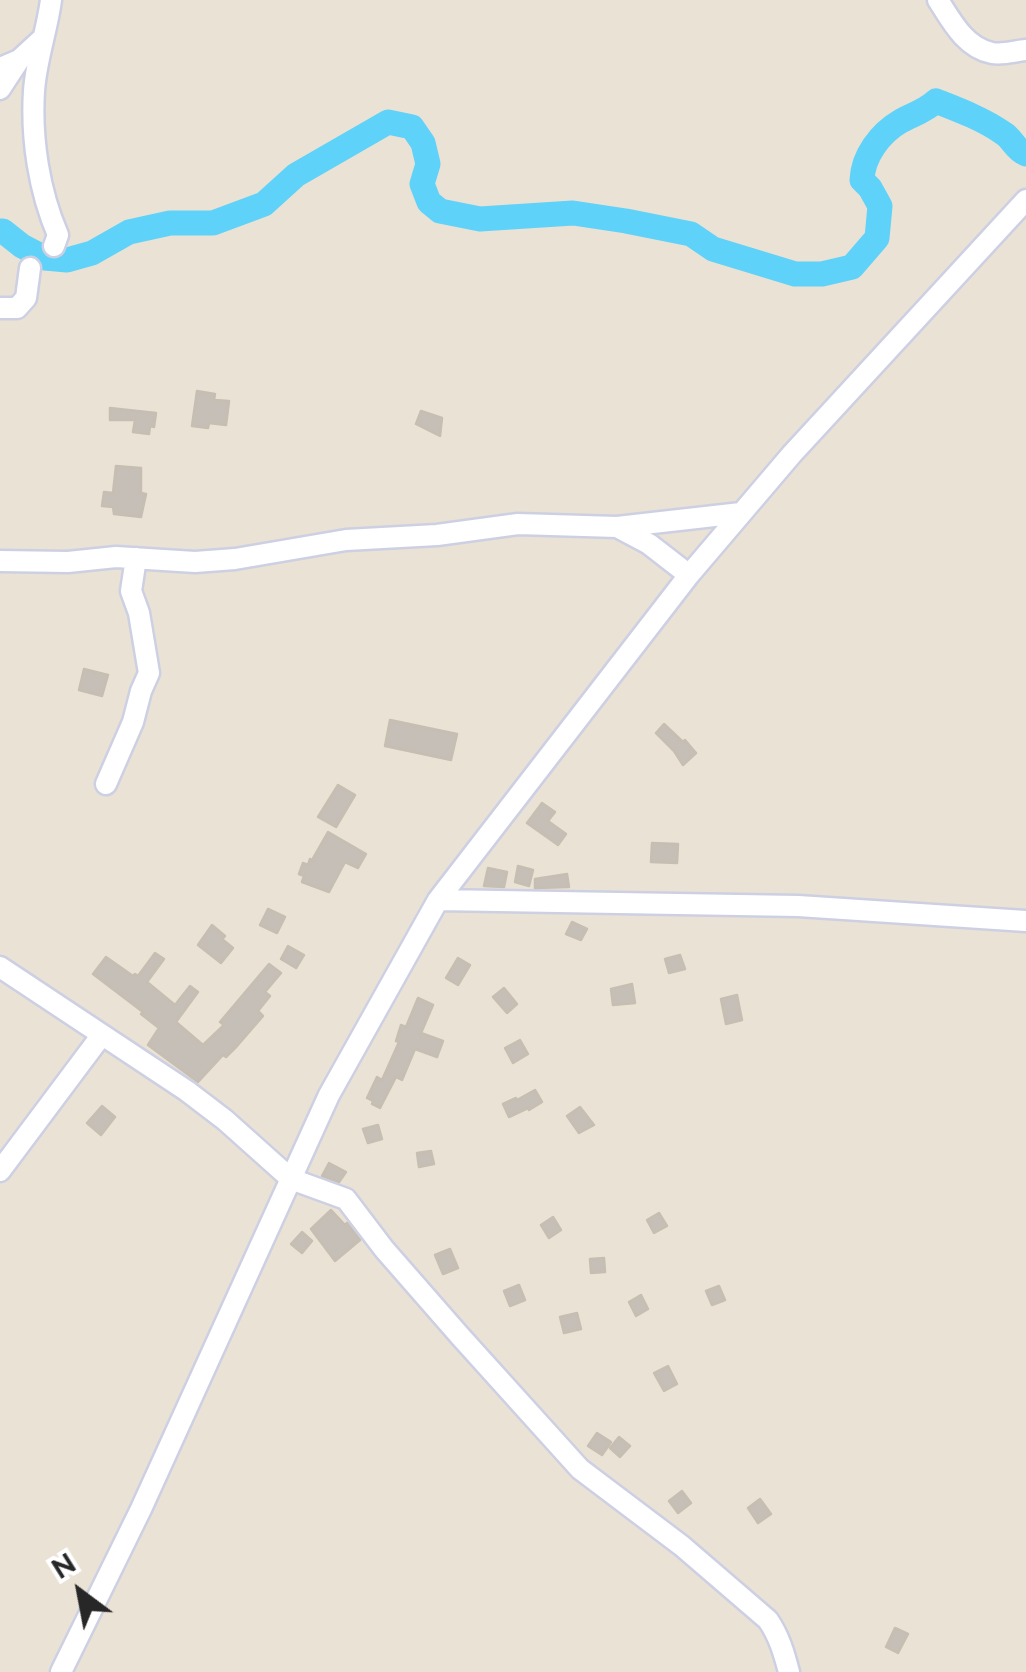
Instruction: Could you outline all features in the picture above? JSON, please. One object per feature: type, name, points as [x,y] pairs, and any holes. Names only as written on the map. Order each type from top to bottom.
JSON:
[{"type":"street","points":[[51,0],[34,90],[35,149],[49,214],[58,235],[54,246]]},
{"type":"street","points":[[938,0],[962,35],[983,50],[998,54],[1026,50]]},
{"type":"street","points":[[0,90],[10,64],[44,37]]},
{"type":"street","points":[[61,1672],[141,1508],[328,1096],[438,900],[740,513],[1025,201]]},
{"type":"street","points":[[0,308],[17,308],[26,298],[30,268]]},
{"type":"street","points":[[0,562],[136,558],[196,562],[346,540],[437,536],[518,524],[617,526],[740,513]]},
{"type":"street","points":[[617,526],[649,544],[688,575]]},
{"type":"street","points":[[106,784],[149,672],[139,612],[131,591],[136,558]]},
{"type":"street","points":[[438,900],[798,906],[1026,921]]},
{"type":"street","points":[[0,968],[187,1092],[291,1179],[346,1200],[409,1278],[580,1469],[682,1546],[768,1620],[776,1631],[789,1672]]},
{"type":"street","points":[[0,1171],[102,1036]]},
{"type":"building","points":[[197,391],[215,394],[214,400],[229,401],[226,425],[192,426]]},
{"type":"building","points":[[110,408],[156,413],[154,427],[150,426],[149,434],[133,432],[135,420],[110,420]]},
{"type":"building","points":[[421,411],[442,418],[440,436],[416,424]]},
{"type":"building","points":[[116,466],[141,468],[141,493],[146,494],[141,517],[114,514],[113,507],[102,506],[104,492],[113,493]]},
{"type":"building","points":[[84,669],[108,675],[102,696],[79,690]]},
{"type":"building","points":[[390,720],[457,734],[451,760],[385,746]]},
{"type":"building","points":[[664,724],[696,753],[683,765],[656,733]]},
{"type":"building","points":[[338,785],[355,795],[336,827],[318,817]]},
{"type":"building","points":[[542,803],[555,812],[548,821],[566,834],[558,845],[527,823]]},
{"type":"building","points":[[328,832],[366,854],[358,868],[345,862],[329,892],[302,882],[304,876],[299,874]]},
{"type":"building","points":[[652,843],[678,844],[677,863],[651,862]]},
{"type":"building","points":[[518,866],[533,870],[529,886],[515,882]]},
{"type":"building","points":[[488,868],[507,872],[504,887],[484,886]]},
{"type":"building","points":[[567,874],[569,887],[535,888],[535,879]]},
{"type":"building","points":[[268,909],[285,917],[277,933],[260,925]]},
{"type":"building","points":[[572,922],[587,929],[581,940],[566,934]]},
{"type":"building","points":[[212,925],[233,948],[221,963],[198,945]]},
{"type":"building","points":[[288,946],[304,955],[296,968],[281,959]]},
{"type":"building","points":[[155,953],[164,959],[147,982],[175,1005],[190,986],[198,992],[176,1022],[203,1045],[224,1025],[220,1022],[269,964],[281,973],[265,992],[270,996],[258,1011],[263,1016],[198,1082],[148,1045],[159,1028],[93,974],[106,957],[138,976]]},
{"type":"building","points":[[680,955],[685,969],[669,973],[665,959]]},
{"type":"building","points":[[458,958],[470,965],[458,985],[446,978]]},
{"type":"building","points":[[632,984],[635,1003],[613,1005],[611,989]]},
{"type":"building","points":[[504,988],[517,1004],[507,1013],[493,997]]},
{"type":"building","points":[[737,995],[742,1020],[726,1024],[721,999]]},
{"type":"building","points":[[418,998],[433,1005],[421,1033],[443,1041],[437,1057],[415,1049],[402,1080],[396,1077],[380,1108],[367,1098],[377,1077],[382,1080],[399,1042],[396,1041],[401,1025],[406,1027]]},
{"type":"building","points":[[520,1040],[528,1054],[513,1063],[505,1048]]},
{"type":"building","points":[[535,1090],[542,1102],[509,1117],[503,1104]]},
{"type":"building","points":[[102,1106],[115,1117],[101,1135],[87,1123]]},
{"type":"building","points":[[580,1107],[594,1125],[579,1133],[567,1116]]},
{"type":"building","points":[[378,1125],[382,1139],[368,1143],[363,1129]]},
{"type":"building","points":[[431,1151],[434,1164],[419,1167],[417,1153]]},
{"type":"building","points":[[329,1163],[346,1172],[339,1182],[322,1176]]},
{"type":"building","points":[[331,1210],[360,1240],[335,1261],[311,1229]]},
{"type":"building","points":[[659,1213],[667,1226],[654,1233],[647,1220]]},
{"type":"building","points":[[553,1217],[561,1230],[549,1238],[541,1225]]},
{"type":"building","points":[[302,1232],[312,1241],[302,1253],[291,1244]]},
{"type":"building","points":[[450,1249],[458,1268],[443,1274],[435,1255]]},
{"type":"building","points":[[604,1258],[605,1272],[591,1273],[590,1259]]},
{"type":"building","points":[[519,1285],[525,1300],[510,1306],[504,1291]]},
{"type":"building","points":[[719,1286],[725,1300],[712,1305],[706,1291]]},
{"type":"building","points":[[641,1295],[648,1309],[636,1316],[629,1302]]},
{"type":"building","points":[[577,1313],[581,1329],[564,1333],[560,1317]]},
{"type":"building","points":[[668,1366],[677,1384],[664,1391],[654,1373]]},
{"type":"building","points":[[597,1433],[611,1442],[602,1455],[588,1446]]},
{"type":"building","points":[[619,1437],[630,1446],[620,1457],[610,1448]]},
{"type":"building","points":[[682,1491],[691,1503],[678,1513],[669,1501]]},
{"type":"building","points":[[760,1499],[771,1514],[758,1523],[748,1508]]},
{"type":"building","points":[[895,1628],[908,1634],[898,1653],[886,1647]]},
{"type":"waterway","points":[[0,231],[45,258],[67,260],[92,253],[129,232],[170,223],[213,223],[264,204],[296,175],[388,122],[412,127],[423,143],[428,164],[422,184],[429,202],[440,211],[480,219],[573,213],[626,221],[691,234],[713,249],[795,274],[822,274],[852,267],[877,238],[880,206],[862,180],[863,171],[874,146],[901,121],[936,101],[995,128],[1026,154]]}]
